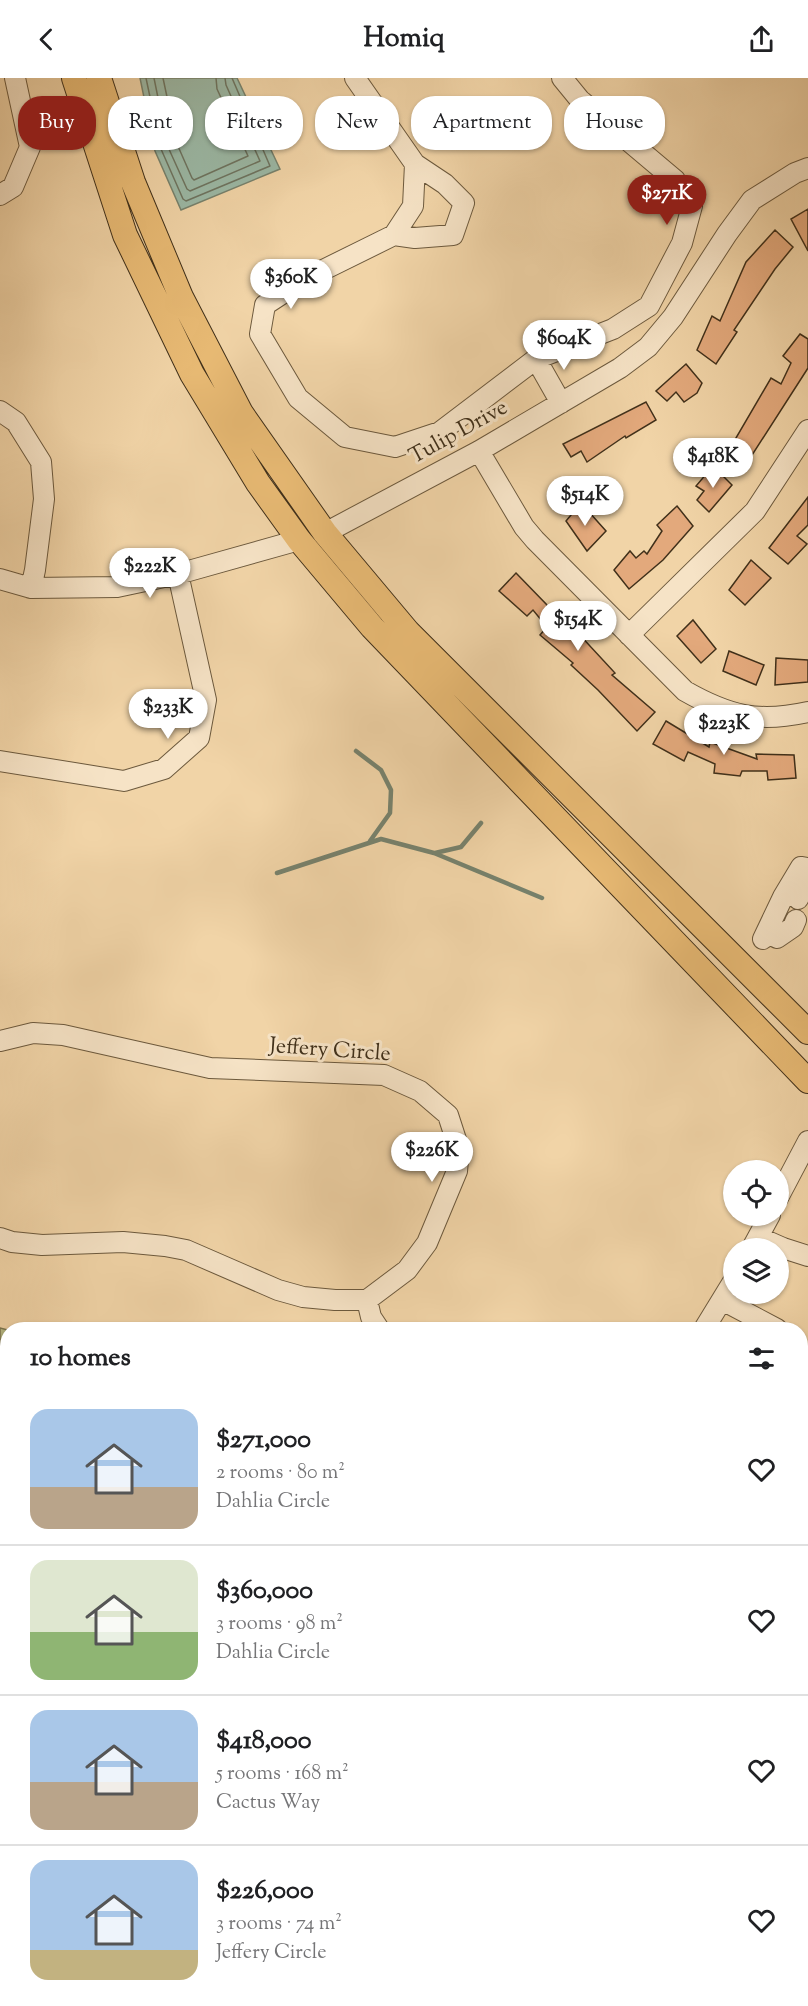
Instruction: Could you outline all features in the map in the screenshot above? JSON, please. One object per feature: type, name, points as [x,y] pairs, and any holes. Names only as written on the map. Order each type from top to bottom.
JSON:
[{"type":"main road","points":[[74,78],[125,235],[192,374],[258,483],[299,540],[372,627],[808,1082]]},
{"type":"main road","points":[[99,78],[133,182],[181,297],[241,413],[325,533],[408,632],[808,1032]]},
{"type":"street","points":[[0,195],[12,187],[30,147],[15,78]]},
{"type":"street","points":[[355,78],[415,164],[446,184],[465,203],[453,235],[415,238],[394,235]]},
{"type":"street","points":[[415,164],[413,206],[394,235],[303,280],[265,305],[260,334],[298,398],[345,437],[395,447],[440,432],[536,359],[613,329],[649,306],[682,243],[692,206],[675,180],[580,100],[562,78]]},
{"type":"street","name":"Tulip Drive","points":[[325,533],[479,451],[620,368],[648,347],[673,317],[752,200],[795,173],[808,168]]},
{"type":"street","points":[[536,359],[561,403]]},
{"type":"street","points":[[0,411],[16,422],[41,462],[44,499],[35,570],[30,588]]},
{"type":"street","points":[[629,635],[755,511],[808,430]]},
{"type":"street","points":[[479,451],[524,527],[685,691],[710,706],[741,716],[784,717],[808,712]]},
{"type":"street","points":[[0,579],[30,588],[117,587],[178,574],[299,540]]},
{"type":"street","points":[[0,761],[124,781],[164,769],[199,738],[206,700],[178,574]]},
{"type":"street","points":[[770,939],[783,897],[801,867],[808,868]]},
{"type":"street","points":[[770,939],[799,880],[808,873]]},
{"type":"street","points":[[804,898],[808,880]]},
{"type":"street","points":[[770,939],[793,927],[792,918]]},
{"type":"street","name":"Jeffery Circle","points":[[0,1041],[33,1033],[63,1035],[210,1068],[384,1075],[420,1091],[448,1115],[459,1149],[458,1171],[427,1243],[407,1270],[367,1300]]},
{"type":"street","points":[[789,1177],[808,1141]]},
{"type":"street","points":[[0,1238],[12,1242],[42,1245],[123,1242],[186,1250],[278,1290],[303,1297],[367,1300],[374,1322]]},
{"type":"street","points":[[789,1250],[808,1256]]},
{"type":"street","points":[[708,1322],[722,1300],[764,1322]]},
{"type":"water","points":[[140,78],[237,78],[246,96],[205,96],[205,150],[271,150],[280,169],[181,210],[155,150],[193,150],[193,96],[144,96]]},
{"type":"building","points":[[808,209],[808,251],[791,219]]},
{"type":"building","points":[[775,230],[793,247],[775,269],[734,330],[737,332],[716,364],[697,350],[712,316],[720,321],[746,262]]},
{"type":"building","points":[[800,334],[808,339],[808,368],[745,466],[726,455],[771,378],[781,384],[791,363],[783,356]]},
{"type":"building","points":[[686,364],[702,383],[697,393],[684,402],[676,392],[667,401],[656,391]]},
{"type":"building","points":[[646,402],[656,420],[626,438],[625,436],[587,462],[581,451],[571,457],[563,444]]},
{"type":"building","points":[[713,466],[732,485],[709,512],[697,500],[704,491],[696,486]]},
{"type":"building","points":[[808,497],[808,525],[797,536],[807,544],[788,564],[769,548]]},
{"type":"building","points":[[581,503],[606,531],[587,551],[566,521]]},
{"type":"building","points":[[677,506],[693,526],[663,560],[629,589],[614,570],[630,551],[636,558],[644,551],[647,554],[662,531],[657,525]]},
{"type":"building","points":[[751,560],[771,578],[745,605],[729,590]]},
{"type":"building","points":[[516,573],[550,608],[552,605],[615,673],[612,675],[655,712],[637,731],[571,665],[573,663],[540,635],[547,627],[533,610],[527,616],[499,591]]},
{"type":"building","points":[[693,620],[716,649],[701,663],[677,636]]},
{"type":"building","points":[[729,651],[764,665],[756,685],[723,671]]},
{"type":"building","points":[[776,658],[808,660],[808,682],[775,685]]},
{"type":"building","points":[[666,721],[709,747],[710,742],[757,759],[756,754],[794,755],[796,778],[768,780],[767,771],[742,771],[740,776],[714,773],[715,764],[688,752],[684,761],[653,744]]},
{"type":"waterway","points":[[356,751],[381,770],[391,790],[390,813],[370,841]]},
{"type":"waterway","points":[[435,853],[461,847],[481,823]]},
{"type":"waterway","points":[[277,873],[381,839],[434,853],[542,898]]}]
